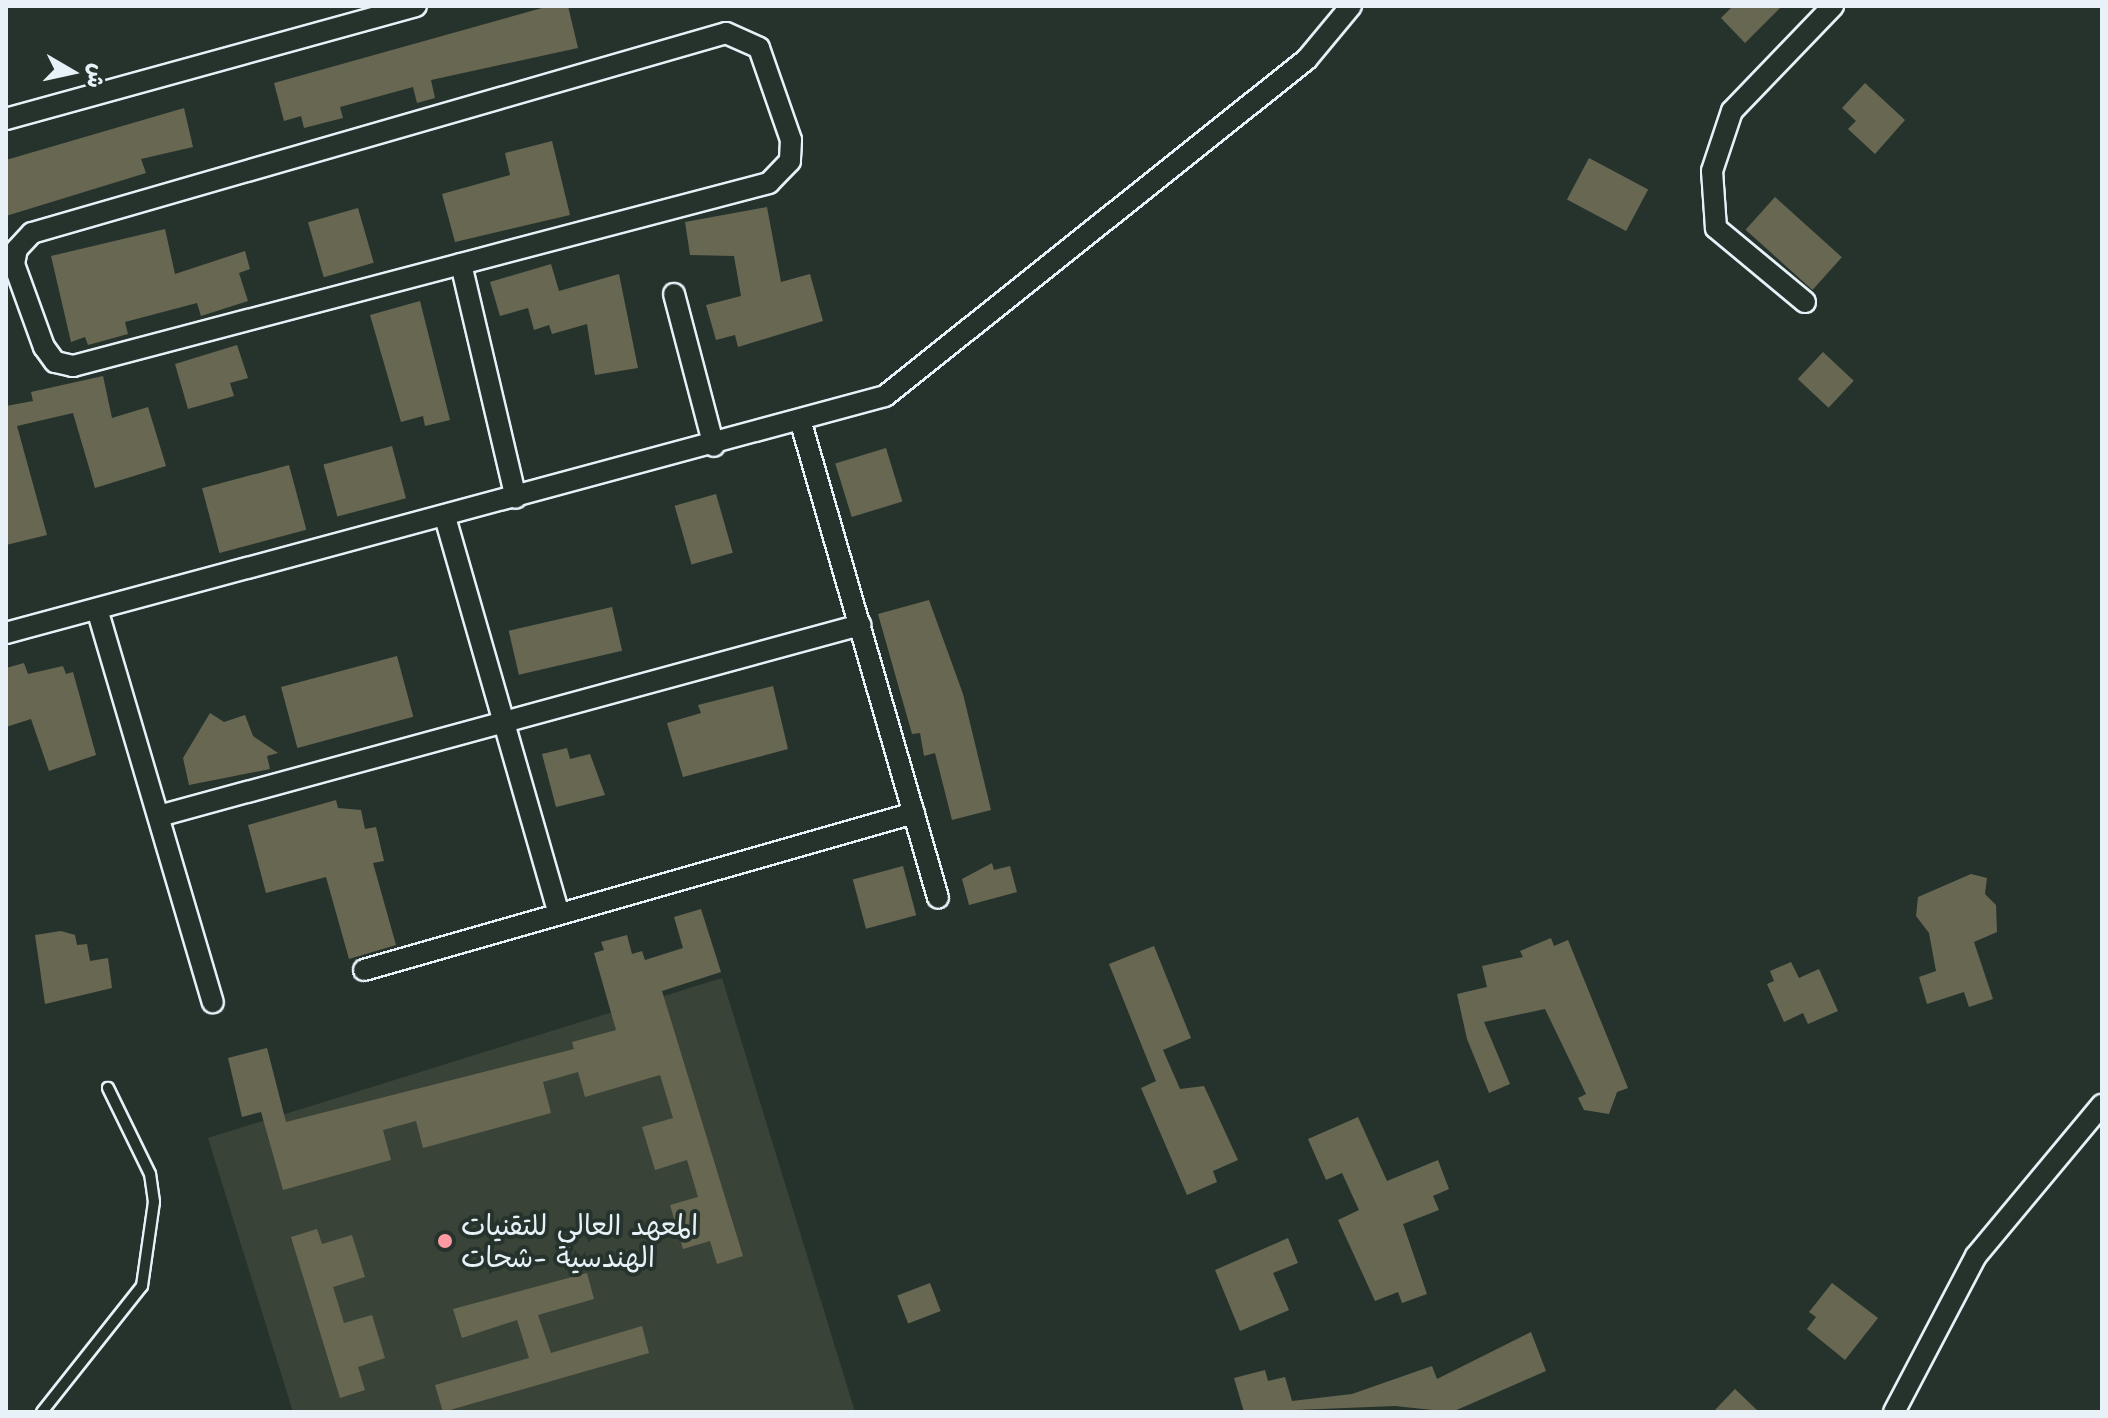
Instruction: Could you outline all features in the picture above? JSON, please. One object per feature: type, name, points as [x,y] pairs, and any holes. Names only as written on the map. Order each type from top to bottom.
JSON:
[{"type":"street","points":[[6,119],[416,6]]},
{"type":"street","points":[[6,633],[863,405],[919,374],[1307,59],[1351,6]]},
{"type":"street","points":[[1805,302],[1716,228],[1712,171],[1732,111],[1833,6]]},
{"type":"street","points":[[717,35],[745,36],[759,48],[791,140],[790,161],[778,178],[73,366],[48,355],[13,288],[14,256],[32,233],[717,35]]},
{"type":"street","points":[[461,264],[516,498]]},
{"type":"street","points":[[674,294],[714,446]]},
{"type":"street","points":[[801,423],[938,898]]},
{"type":"street","points":[[445,517],[559,914]]},
{"type":"street","points":[[97,609],[213,1002]]},
{"type":"street","points":[[159,816],[503,719],[860,625]]},
{"type":"street","points":[[364,970],[914,813]]},
{"type":"street","points":[[1894,1412],[1976,1256],[2102,1105]]},
{"type":"lane","points":[[42,1412],[142,1286],[154,1202],[150,1174],[108,1088]]},
{"type":"shaded area","points":[[722,978],[855,1412],[293,1412],[208,1138]]},
{"type":"building","points":[[549,6],[568,6],[578,48],[431,80],[435,98],[417,103],[413,87],[340,107],[343,118],[304,128],[301,116],[284,121],[274,83]]},
{"type":"building","points":[[1733,6],[1782,6],[1745,43],[1721,18]]},
{"type":"building","points":[[1865,83],[1905,120],[1875,154],[1848,129],[1856,121],[1842,108]]},
{"type":"building","points":[[184,108],[193,147],[141,159],[146,173],[6,216],[6,160]]},
{"type":"building","points":[[552,141],[570,215],[455,242],[442,194],[510,175],[505,153]]},
{"type":"building","points":[[1589,158],[1648,189],[1626,231],[1567,199]]},
{"type":"building","points":[[1775,197],[1842,257],[1812,290],[1746,230]]},
{"type":"building","points":[[767,207],[781,282],[810,274],[823,321],[738,347],[735,335],[716,340],[706,305],[741,296],[734,256],[690,255],[685,222]]},
{"type":"building","points":[[358,208],[374,263],[324,277],[308,222]]},
{"type":"building","points":[[165,229],[175,274],[245,251],[250,269],[239,273],[248,301],[201,316],[197,303],[125,322],[128,334],[88,345],[85,337],[71,342],[51,256]]},
{"type":"building","points":[[551,264],[559,291],[619,274],[638,368],[595,375],[587,324],[552,334],[549,325],[534,330],[528,308],[500,316],[490,282]]},
{"type":"building","points":[[420,301],[450,420],[425,426],[423,416],[401,422],[370,315]]},
{"type":"building","points":[[237,345],[248,378],[230,383],[234,396],[188,409],[175,364]]},
{"type":"building","points":[[1823,352],[1854,381],[1828,408],[1798,379]]},
{"type":"building","points":[[103,376],[112,418],[148,407],[166,466],[95,488],[73,413],[17,426],[47,535],[6,545],[6,406],[33,401],[31,392]]},
{"type":"building","points":[[392,446],[406,498],[337,517],[323,464]]},
{"type":"building","points":[[886,448],[902,502],[852,517],[835,463]]},
{"type":"building","points":[[289,465],[306,530],[219,553],[202,488]]},
{"type":"building","points":[[716,494],[733,553],[691,564],[675,506]]},
{"type":"building","points":[[929,600],[963,694],[991,810],[952,820],[935,753],[924,756],[920,733],[912,734],[878,614]]},
{"type":"building","points":[[612,607],[622,651],[519,675],[509,631]]},
{"type":"building","points":[[397,656],[413,717],[297,748],[281,687]]},
{"type":"building","points":[[24,663],[28,674],[63,666],[66,674],[73,672],[96,755],[49,771],[31,719],[6,727],[6,668]]},
{"type":"building","points":[[773,686],[788,749],[683,777],[667,723],[701,713],[698,705]]},
{"type":"building","points":[[210,713],[224,722],[245,715],[253,736],[278,753],[267,756],[270,769],[189,785],[183,758]]},
{"type":"building","points":[[567,748],[570,759],[590,754],[605,795],[556,807],[542,754]]},
{"type":"building","points":[[336,800],[338,808],[361,810],[365,829],[376,827],[384,861],[373,863],[396,945],[349,959],[326,877],[266,893],[248,825]]},
{"type":"building","points":[[992,863],[994,870],[1010,866],[1017,892],[969,905],[962,879]]},
{"type":"building","points":[[903,866],[916,915],[866,929],[853,879]]},
{"type":"building","points":[[1971,874],[1987,878],[1985,894],[1996,905],[1997,932],[1974,942],[1993,999],[1969,1007],[1964,992],[1927,1004],[1919,977],[1936,971],[1929,933],[1916,916],[1918,897]]},
{"type":"building","points":[[701,909],[721,972],[662,991],[743,1256],[717,1264],[710,1241],[683,1249],[670,1205],[698,1197],[687,1160],[655,1170],[642,1127],[673,1118],[660,1075],[585,1097],[578,1072],[543,1082],[551,1113],[423,1148],[416,1121],[383,1130],[391,1160],[283,1190],[261,1112],[242,1117],[228,1058],[267,1048],[286,1122],[574,1049],[572,1042],[616,1030],[594,953],[604,950],[601,942],[627,935],[632,954],[642,951],[645,960],[683,948],[674,917]]},
{"type":"building","points":[[61,931],[75,935],[77,945],[87,944],[90,961],[108,958],[112,988],[45,1004],[35,935]]},
{"type":"building","points":[[1551,938],[1554,946],[1568,940],[1628,1088],[1617,1092],[1609,1114],[1584,1110],[1578,1098],[1586,1094],[1545,1009],[1484,1022],[1510,1084],[1489,1093],[1467,1039],[1457,994],[1487,987],[1482,966],[1523,957],[1520,951]]},
{"type":"building","points":[[1154,946],[1191,1038],[1163,1050],[1180,1089],[1204,1086],[1238,1160],[1213,1171],[1217,1182],[1187,1195],[1141,1088],[1156,1081],[1109,964]]},
{"type":"building","points":[[1791,962],[1799,978],[1819,969],[1838,1011],[1808,1024],[1803,1013],[1784,1022],[1767,984],[1774,981],[1770,971]]},
{"type":"building","points":[[1358,1117],[1387,1181],[1438,1160],[1449,1189],[1433,1196],[1439,1210],[1403,1224],[1427,1294],[1402,1303],[1398,1292],[1375,1301],[1338,1220],[1359,1210],[1342,1173],[1326,1180],[1308,1139]]},
{"type":"building","points":[[317,1229],[322,1244],[352,1235],[365,1277],[333,1287],[344,1323],[372,1315],[385,1358],[358,1367],[365,1390],[340,1398],[291,1237]]},
{"type":"building","points":[[1288,1238],[1298,1263],[1273,1273],[1289,1310],[1240,1331],[1215,1270]]},
{"type":"building","points":[[587,1273],[594,1299],[538,1315],[551,1353],[642,1326],[649,1353],[443,1412],[435,1385],[529,1358],[517,1320],[462,1338],[453,1309]]},
{"type":"building","points":[[930,1283],[941,1311],[908,1324],[897,1296]]},
{"type":"building","points":[[1832,1283],[1878,1318],[1845,1360],[1807,1329],[1816,1317],[1809,1312]]},
{"type":"building","points":[[1531,1332],[1546,1371],[1452,1412],[1395,1406],[1244,1412],[1234,1378],[1265,1370],[1268,1381],[1285,1377],[1292,1401],[1352,1394],[1432,1366],[1437,1379]]},
{"type":"building","points":[[1735,1389],[1759,1412],[1713,1412]]},
{"type":"place","name":"المعهد العالي للتقنيات الهندسية -شحات","points":[[445,1241]]}]
